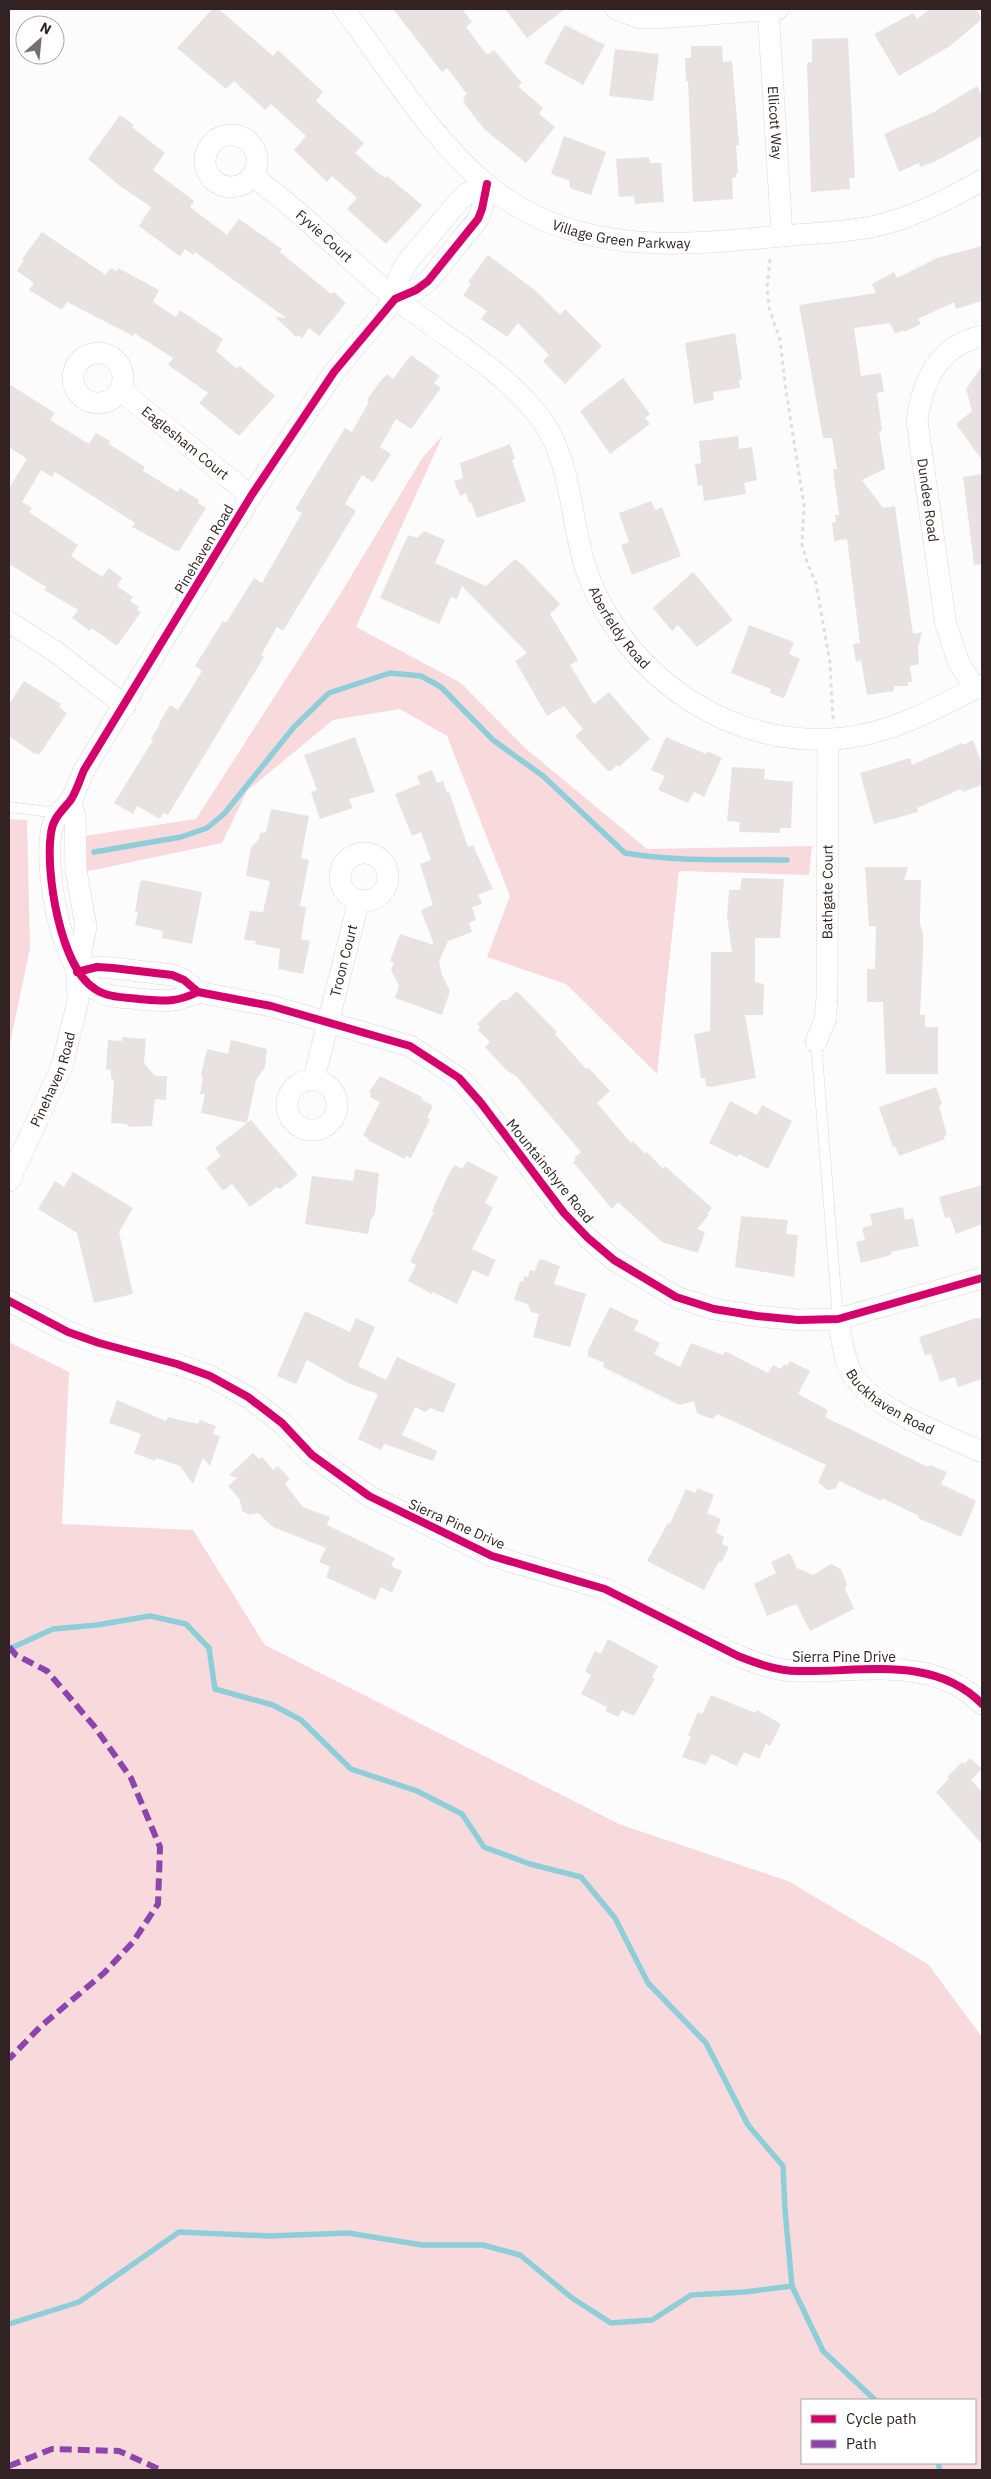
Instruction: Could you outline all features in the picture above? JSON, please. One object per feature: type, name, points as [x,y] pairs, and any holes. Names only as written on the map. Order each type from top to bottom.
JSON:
[{"type":"street","name":"Village Green Parkway","points":[[344,9],[445,144],[487,184],[513,202],[542,218],[572,231],[598,238],[629,243],[667,244],[841,233],[877,226],[924,209],[982,180]]},
{"type":"street","points":[[616,9],[640,18],[778,9]]},
{"type":"street","name":"Ellicott Way","points":[[768,9],[782,236]]},
{"type":"street","name":"Fyvie Court","points":[[252,176],[288,202],[396,299]]},
{"type":"street","name":"Pinehaven Road","points":[[9,1181],[62,1066],[78,1001],[77,972],[86,927],[76,870],[75,816],[64,807],[84,770],[251,496],[334,372],[396,299],[416,290],[428,281],[478,220],[487,184]]},
{"type":"street","name":"Aberfeldy Road","points":[[396,299],[493,372],[522,397],[539,416],[560,456],[588,573],[606,615],[631,650],[659,679],[682,697],[745,728],[809,740],[831,729],[845,738],[895,726],[928,713],[978,687]]},
{"type":"street","name":"Dundee Road","points":[[978,687],[959,663],[946,625],[917,421],[921,394],[930,373],[942,357],[960,344],[982,336]]},
{"type":"street","name":"Eaglesham Court","points":[[120,390],[251,496]]},
{"type":"street","points":[[9,622],[56,652],[124,706]]},
{"type":"street","name":"Bathgate Court","points":[[816,1042],[825,1020],[831,729]]},
{"type":"street","name":"Troon Court","points":[[314,1078],[359,900]]},
{"type":"street","name":"Mountainshyre Road","points":[[77,972],[94,989],[107,995],[171,1002],[198,992],[239,999],[328,1021],[410,1046],[459,1078],[481,1103],[564,1213],[614,1260],[676,1297],[714,1309],[798,1320],[838,1320],[982,1278]]},
{"type":"street","name":"Sierra Pine Drive","points":[[9,1301],[75,1335],[177,1364],[210,1376],[248,1397],[282,1423],[312,1455],[369,1496],[492,1556],[605,1589],[738,1656],[761,1664],[795,1672],[904,1669],[929,1674],[954,1684],[982,1704]]},
{"type":"street","name":"Buckhaven Road","points":[[838,1320],[849,1369],[868,1394],[890,1408],[982,1452]]},
{"type":"lane","points":[[9,807],[64,807]]},
{"type":"lane","points":[[816,1042],[838,1320]]},
{"type":"path","points":[[770,259],[767,288],[769,308],[780,340],[804,505],[802,544],[816,583],[830,663],[831,729]]},
{"type":"shaded area","points":[[443,435],[356,627],[461,683],[525,748],[647,849],[812,846],[809,875],[679,871],[657,1074],[566,984],[487,957],[510,896],[447,736],[400,709],[333,720],[247,791],[222,843],[84,872],[84,836],[196,819],[336,601],[423,457]]},
{"type":"shaded area","points":[[9,819],[27,820],[30,948],[9,1048]]},
{"type":"shaded area","points":[[9,1342],[69,1372],[62,1524],[193,1530],[265,1645],[619,1824],[788,1881],[928,1964],[982,2037],[982,2470],[9,2470]]},
{"type":"building","points":[[212,9],[218,9],[273,56],[278,50],[323,92],[316,101],[364,143],[355,153],[378,173],[386,178],[387,176],[422,205],[386,244],[347,209],[357,198],[332,176],[327,182],[294,150],[306,136],[271,104],[265,110],[234,81],[226,89],[177,48]]},
{"type":"building","points":[[393,9],[462,9],[472,22],[466,27],[487,55],[494,50],[522,83],[518,86],[543,108],[539,114],[555,127],[526,163],[485,130],[463,102],[465,101],[463,97],[467,94],[447,68],[442,72]]},
{"type":"building","points":[[505,9],[565,9],[527,38]]},
{"type":"building","points":[[930,9],[976,9],[982,19],[950,46],[899,76],[874,34],[913,13],[917,19]]},
{"type":"building","points":[[565,25],[605,45],[583,85],[544,63]]},
{"type":"building","points":[[848,38],[855,178],[849,178],[850,189],[811,192],[807,66],[808,62],[812,62],[812,39]]},
{"type":"building","points":[[691,46],[722,46],[723,62],[732,61],[739,145],[736,145],[738,173],[736,173],[736,177],[732,178],[733,199],[693,202],[688,81],[686,81],[685,58],[691,58]]},
{"type":"building","points":[[615,49],[659,54],[653,101],[609,96]]},
{"type":"building","points":[[977,86],[982,95],[982,136],[934,162],[920,167],[919,163],[899,172],[884,134],[934,112]]},
{"type":"building","points":[[120,115],[165,153],[153,170],[194,201],[190,207],[227,235],[239,219],[282,249],[280,252],[331,294],[334,292],[346,303],[319,336],[309,328],[302,338],[298,335],[296,337],[275,317],[286,318],[195,252],[193,255],[185,249],[180,256],[139,226],[151,207],[120,186],[88,159]]},
{"type":"building","points":[[564,136],[606,152],[591,195],[572,189],[569,186],[570,181],[551,174]]},
{"type":"building","points":[[649,157],[650,163],[661,163],[664,202],[635,204],[634,196],[619,197],[616,159]]},
{"type":"building","points":[[42,232],[106,275],[110,268],[117,271],[118,268],[159,290],[153,302],[176,317],[180,310],[223,339],[216,351],[237,369],[240,366],[275,396],[239,436],[199,403],[208,393],[168,365],[173,358],[134,333],[133,336],[67,302],[62,310],[29,290],[34,283],[17,271],[24,260],[22,259]]},
{"type":"building","points":[[982,246],[982,301],[956,309],[954,302],[918,319],[921,324],[895,334],[890,323],[854,328],[861,376],[881,373],[884,392],[877,393],[882,431],[879,431],[885,469],[862,480],[883,508],[895,506],[913,634],[922,632],[918,647],[919,664],[910,666],[912,682],[908,682],[908,686],[894,686],[894,691],[867,695],[861,660],[856,662],[853,644],[860,643],[847,539],[834,541],[832,523],[836,522],[835,515],[839,515],[833,469],[837,469],[832,438],[823,438],[799,305],[876,293],[872,284],[894,272],[897,278],[937,258]]},
{"type":"building","points":[[488,255],[536,291],[560,315],[565,309],[602,346],[565,384],[543,361],[549,355],[518,323],[507,337],[481,319],[487,311],[463,295],[471,284],[468,282]]},
{"type":"building","points":[[735,333],[742,379],[739,380],[740,388],[713,392],[714,400],[694,404],[685,343]]},
{"type":"building","points":[[411,355],[440,376],[434,383],[441,388],[411,429],[396,419],[380,447],[391,454],[373,482],[362,475],[345,504],[356,511],[283,631],[277,627],[261,655],[264,657],[168,815],[163,813],[160,819],[137,806],[133,814],[114,803],[153,740],[151,739],[170,705],[178,710],[202,671],[195,666],[223,621],[226,623],[254,578],[262,583],[302,513],[295,509],[345,428],[352,432],[369,402],[367,400],[379,383],[387,374],[393,379]]},
{"type":"building","points":[[982,366],[982,460],[956,424],[972,411],[966,389]]},
{"type":"building","points":[[623,378],[650,414],[645,418],[650,424],[610,454],[580,411]]},
{"type":"building","points":[[9,384],[55,413],[50,420],[89,444],[96,433],[110,441],[109,444],[145,467],[143,471],[178,492],[180,488],[199,500],[198,503],[206,508],[179,551],[176,551],[132,527],[135,523],[55,472],[52,477],[41,470],[22,502],[32,508],[29,512],[78,545],[71,556],[102,577],[109,568],[122,578],[117,586],[133,597],[130,601],[139,607],[137,610],[141,612],[117,646],[92,628],[90,631],[72,618],[78,610],[44,590],[46,587],[9,564],[9,488],[27,459],[9,447]]},
{"type":"building","points":[[738,436],[739,449],[752,447],[757,480],[744,483],[746,494],[704,501],[702,485],[698,486],[695,464],[701,463],[699,441]]},
{"type":"building","points":[[510,444],[515,459],[512,460],[526,501],[477,518],[466,493],[460,496],[454,481],[463,478],[460,463]]},
{"type":"building","points":[[982,474],[982,564],[974,565],[963,477]]},
{"type":"building","points":[[651,501],[655,510],[662,507],[681,556],[632,575],[621,545],[629,542],[619,513]]},
{"type":"building","points":[[424,531],[445,540],[435,563],[486,586],[515,559],[523,565],[560,604],[550,614],[578,660],[570,665],[594,704],[609,692],[650,739],[619,767],[617,765],[611,771],[608,771],[575,736],[583,729],[564,706],[547,716],[515,661],[527,653],[462,586],[457,599],[451,597],[439,624],[380,598],[408,535],[417,538]]},
{"type":"building","points":[[693,572],[733,620],[697,647],[678,625],[672,631],[653,608]]},
{"type":"building","points":[[749,625],[794,642],[789,654],[800,659],[784,698],[770,693],[771,689],[731,673]]},
{"type":"building","points":[[24,681],[61,704],[59,707],[67,713],[39,755],[9,736],[9,704]]},
{"type":"building","points":[[355,737],[375,792],[349,799],[353,808],[320,819],[311,792],[317,790],[304,755]]},
{"type":"building","points":[[666,737],[706,754],[707,751],[722,758],[704,797],[694,792],[688,803],[658,790],[665,776],[651,770]]},
{"type":"building","points":[[973,740],[982,764],[982,785],[963,792],[961,789],[917,808],[918,812],[874,824],[860,773],[910,758],[912,765]]},
{"type":"building","points":[[732,767],[765,769],[764,779],[793,782],[791,828],[780,828],[780,833],[739,832],[740,822],[727,821]]},
{"type":"building","points":[[432,770],[437,783],[443,781],[447,793],[449,792],[468,847],[473,845],[493,889],[478,895],[482,904],[472,907],[476,920],[469,923],[472,932],[448,941],[439,962],[442,975],[450,991],[442,1015],[395,998],[399,986],[391,970],[394,963],[390,961],[400,934],[434,945],[421,910],[433,905],[420,864],[431,860],[421,832],[412,836],[395,794],[420,784],[417,776]]},
{"type":"building","points":[[271,809],[309,816],[301,858],[309,860],[300,906],[306,907],[301,939],[310,941],[303,974],[278,969],[280,949],[255,944],[256,941],[244,940],[250,911],[263,912],[270,881],[246,876],[251,847],[259,839],[260,833],[266,832]]},
{"type":"building","points":[[865,867],[908,867],[904,880],[921,880],[920,923],[923,934],[923,952],[920,1015],[925,1015],[925,1027],[938,1027],[938,1074],[886,1074],[883,1002],[867,1002],[867,969],[875,969],[876,926],[869,926]]},
{"type":"building","points":[[742,878],[784,879],[780,938],[755,938],[755,982],[764,984],[763,1015],[745,1015],[756,1078],[711,1087],[706,1086],[705,1078],[701,1078],[694,1034],[710,1031],[711,952],[732,952],[727,916],[729,890],[740,890]]},
{"type":"building","points":[[143,880],[202,892],[192,944],[162,938],[163,931],[135,925],[138,912],[135,912],[140,882]]},
{"type":"building","points":[[517,991],[557,1032],[555,1034],[586,1069],[588,1067],[610,1091],[597,1103],[631,1143],[633,1141],[645,1154],[647,1152],[663,1169],[665,1166],[712,1208],[707,1213],[709,1215],[697,1229],[705,1232],[698,1253],[662,1242],[618,1202],[612,1209],[573,1162],[576,1160],[574,1158],[581,1152],[516,1076],[506,1070],[485,1047],[490,1042],[478,1030],[480,1027],[477,1024],[503,999],[506,1001]]},
{"type":"building","points":[[122,1037],[146,1039],[144,1063],[155,1076],[167,1076],[166,1100],[155,1099],[152,1126],[130,1127],[126,1124],[111,1123],[114,1081],[111,1078],[111,1070],[106,1069],[108,1040],[122,1041]]},
{"type":"building","points":[[231,1040],[267,1049],[265,1067],[256,1080],[247,1123],[201,1113],[205,1094],[200,1094],[203,1079],[201,1075],[207,1049],[228,1054]]},
{"type":"building","points":[[380,1076],[422,1097],[421,1099],[433,1106],[427,1118],[430,1119],[411,1158],[406,1156],[404,1159],[368,1140],[363,1135],[380,1102],[370,1097],[371,1093],[369,1092]]},
{"type":"building","points":[[936,1087],[942,1104],[939,1106],[947,1135],[944,1136],[945,1139],[899,1156],[895,1146],[893,1147],[879,1107]]},
{"type":"building","points":[[730,1101],[757,1115],[762,1105],[792,1121],[768,1169],[739,1154],[737,1157],[709,1143]]},
{"type":"building","points":[[251,1120],[298,1175],[280,1189],[277,1187],[250,1207],[232,1184],[223,1191],[206,1168],[221,1156],[215,1148]]},
{"type":"building","points":[[467,1161],[498,1177],[485,1203],[493,1208],[472,1249],[496,1260],[488,1277],[473,1270],[457,1304],[433,1292],[432,1294],[408,1281],[416,1265],[410,1262],[434,1212],[432,1211],[446,1180],[455,1165],[462,1169]]},
{"type":"building","points":[[355,1169],[379,1173],[375,1214],[371,1219],[368,1234],[305,1224],[312,1176],[353,1181]]},
{"type":"building","points":[[73,1172],[133,1208],[119,1232],[133,1294],[94,1303],[77,1233],[38,1209],[55,1181],[64,1187]]},
{"type":"building","points":[[982,1185],[982,1224],[956,1234],[950,1217],[945,1218],[939,1197]]},
{"type":"building","points":[[903,1207],[905,1220],[913,1218],[919,1246],[891,1252],[891,1255],[861,1263],[856,1242],[865,1240],[862,1228],[873,1225],[870,1214]]},
{"type":"building","points":[[741,1216],[788,1220],[786,1234],[798,1235],[794,1277],[735,1267]]},
{"type":"building","points":[[541,1259],[560,1266],[554,1284],[586,1294],[570,1347],[533,1337],[539,1314],[531,1312],[528,1304],[514,1300],[520,1281],[523,1282],[524,1276],[528,1277],[530,1270],[535,1271]]},
{"type":"building","points":[[610,1307],[639,1321],[634,1330],[660,1343],[654,1354],[680,1367],[691,1343],[723,1355],[725,1351],[768,1373],[773,1365],[781,1369],[784,1364],[787,1366],[790,1361],[810,1371],[798,1394],[828,1410],[825,1417],[928,1467],[930,1465],[947,1472],[941,1484],[976,1501],[961,1537],[918,1518],[919,1516],[882,1498],[881,1501],[839,1481],[835,1489],[827,1490],[818,1482],[826,1465],[718,1414],[713,1419],[703,1416],[697,1413],[694,1401],[679,1405],[603,1367],[604,1363],[588,1356],[588,1350]]},
{"type":"building","points":[[305,1311],[350,1332],[356,1318],[375,1327],[358,1366],[386,1380],[397,1357],[456,1384],[443,1413],[430,1408],[425,1412],[415,1407],[402,1435],[437,1451],[433,1461],[384,1444],[381,1450],[358,1439],[378,1394],[350,1384],[307,1360],[296,1384],[277,1376]]},
{"type":"building","points":[[976,1318],[982,1318],[982,1379],[958,1387],[955,1377],[940,1382],[931,1354],[925,1356],[919,1337]]},
{"type":"building","points":[[117,1400],[166,1421],[168,1417],[198,1424],[200,1420],[216,1426],[213,1434],[220,1436],[210,1466],[203,1458],[193,1484],[180,1466],[156,1458],[155,1461],[134,1453],[141,1434],[109,1423]]},
{"type":"building","points":[[253,1453],[259,1459],[262,1457],[273,1470],[278,1466],[290,1479],[285,1484],[303,1507],[330,1517],[327,1525],[395,1558],[391,1566],[402,1571],[392,1593],[381,1587],[375,1600],[326,1577],[330,1567],[319,1562],[326,1548],[273,1527],[258,1513],[250,1515],[242,1511],[240,1500],[228,1486],[237,1478],[229,1475]]},
{"type":"building","points":[[698,1488],[714,1495],[707,1513],[721,1519],[716,1532],[724,1537],[722,1544],[729,1547],[721,1563],[719,1561],[704,1590],[647,1561],[668,1523],[670,1524],[686,1489],[695,1493]]},
{"type":"building","points":[[790,1553],[797,1568],[813,1575],[831,1564],[841,1569],[847,1584],[845,1589],[854,1609],[810,1631],[796,1604],[767,1616],[754,1584],[776,1573],[771,1562]]},
{"type":"building","points":[[608,1639],[658,1666],[652,1678],[655,1679],[634,1716],[622,1710],[618,1717],[605,1711],[607,1707],[581,1694],[591,1675],[585,1671],[595,1651],[601,1654]]},
{"type":"building","points":[[711,1695],[755,1713],[757,1710],[781,1724],[770,1746],[766,1744],[759,1759],[744,1752],[737,1766],[711,1754],[706,1765],[682,1757],[691,1737],[688,1735],[698,1712],[702,1714]]},
{"type":"building","points":[[970,1758],[982,1769],[971,1780],[982,1792],[982,1844],[936,1792],[949,1779],[947,1777],[962,1762],[964,1764]]},
{"type":"waterway","points":[[94,852],[181,837],[207,828],[224,814],[294,727],[329,693],[390,673],[421,676],[441,687],[493,740],[543,776],[625,853],[705,860],[787,860]]},
{"type":"waterway","points":[[9,1649],[53,1629],[97,1625],[150,1616],[186,1624],[209,1648],[215,1689],[273,1705],[301,1720],[351,1769],[417,1791],[462,1814],[484,1847],[530,1864],[581,1877],[615,1918],[648,1983],[706,2043],[748,2125],[783,2166],[792,2286],[823,2351],[874,2399]]},
{"type":"waterway","points":[[9,2324],[79,2302],[179,2232],[269,2236],[348,2233],[422,2245],[483,2245],[520,2255],[572,2298],[611,2323],[652,2320],[691,2295],[745,2292],[792,2286]]},
{"type":"waterway","points":[[938,2464],[940,2470]]},
{"type":"marked path","points":[[9,1647],[16,1655],[47,1671],[94,1726],[131,1778],[160,1847],[158,1904],[133,1942],[104,1973],[40,2027],[9,2059]]},
{"type":"marked path","points":[[9,2466],[52,2449],[119,2451],[161,2470]]},
{"type":"cycle path","points":[[198,992],[183,998],[169,1000],[117,997],[100,992],[83,978],[64,940],[53,893],[50,850],[51,833],[54,823],[72,798],[84,770],[251,496],[334,372],[395,299],[416,290],[428,281],[478,219],[487,184]]},
{"type":"cycle path","points":[[77,972],[97,967],[172,975],[184,980],[198,992],[271,1006],[410,1046],[459,1078],[481,1103],[564,1213],[588,1238],[614,1260],[676,1297],[714,1309],[757,1316],[798,1320],[838,1319],[982,1278]]},
{"type":"cycle path","points":[[9,1301],[68,1332],[99,1343],[177,1364],[210,1376],[248,1397],[282,1423],[312,1455],[369,1496],[492,1556],[605,1589],[738,1656],[767,1666],[797,1671],[870,1669],[918,1672],[941,1678],[963,1688],[982,1704]]}]
